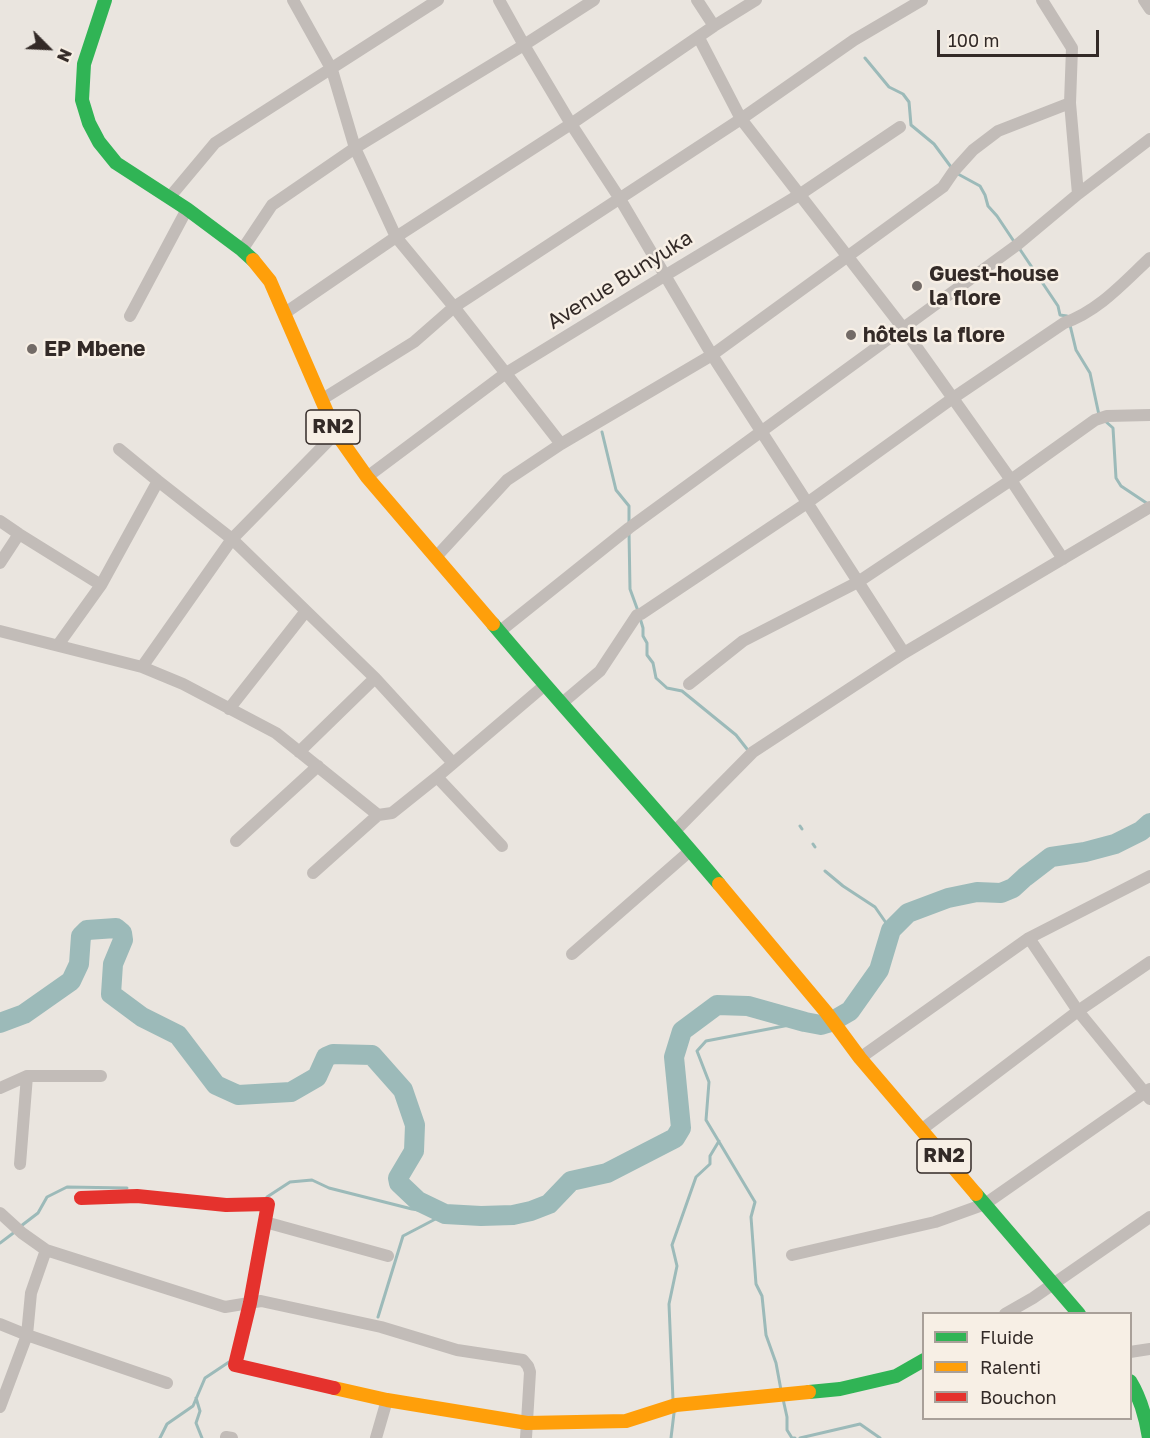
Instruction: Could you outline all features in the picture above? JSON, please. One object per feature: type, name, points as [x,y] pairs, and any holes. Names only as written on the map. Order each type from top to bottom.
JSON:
[{"type":"main road","name":"RN2","points":[[105,0],[84,63],[82,100],[88,123],[99,142],[116,163],[187,209],[242,250],[258,265],[270,281],[285,313],[336,433],[367,477],[561,704],[675,831],[826,1012],[860,1058],[921,1131],[1077,1312]]},
{"type":"main road","points":[[81,1198],[137,1196],[226,1205],[268,1204],[250,1303],[235,1365],[387,1400],[527,1423],[626,1421],[673,1406],[840,1389],[896,1376],[922,1361]]},
{"type":"main road","points":[[1132,1383],[1146,1415],[1149,1438]]},
{"type":"street","points":[[293,0],[332,70],[355,148],[396,237],[561,444]]},
{"type":"street","points":[[169,198],[215,143],[438,0]]},
{"type":"street","points":[[499,0],[571,124],[620,199],[712,355],[904,653]]},
{"type":"street","points":[[242,250],[272,205],[355,148],[594,0]]},
{"type":"street","points":[[697,0],[714,26]]},
{"type":"street","points":[[285,313],[396,237],[571,124],[756,0]]},
{"type":"street","points":[[321,400],[414,342],[454,307],[620,199],[855,40],[922,0]]},
{"type":"street","points":[[1042,0],[1072,48],[1070,103],[1078,194]]},
{"type":"street","points":[[1144,0],[1150,9]]},
{"type":"street","points":[[699,38],[741,118],[903,327],[1011,480],[1062,559]]},
{"type":"street","points":[[436,557],[507,480],[561,444],[712,355],[944,187],[954,171],[973,150],[998,130],[1070,103]]},
{"type":"street","name":"Avenue Bunyuka","points":[[367,477],[506,374],[799,195],[900,127]]},
{"type":"street","points":[[499,632],[629,528],[1017,245],[1078,194],[1150,139]]},
{"type":"street","points":[[130,316],[187,209]]},
{"type":"street","points":[[561,704],[600,671],[639,614],[807,503],[953,398],[1068,321],[1101,304],[1150,258]]},
{"type":"street","points":[[689,684],[743,641],[858,582],[1101,418],[1150,415]]},
{"type":"street","points":[[142,667],[232,540],[336,433]]},
{"type":"street","points":[[120,449],[232,540],[375,678],[453,763]]},
{"type":"street","points":[[58,645],[101,585],[158,481]]},
{"type":"street","points":[[675,831],[753,752],[904,653],[1149,507]]},
{"type":"street","points":[[0,521],[101,585]]},
{"type":"street","points":[[0,563],[19,534]]},
{"type":"street","points":[[230,709],[306,611]]},
{"type":"street","points":[[0,631],[142,667],[183,684],[276,733],[378,815]]},
{"type":"street","points":[[299,752],[375,678]]},
{"type":"street","points":[[313,873],[378,815],[392,813],[438,777],[545,685]]},
{"type":"street","points":[[236,842],[318,766]]},
{"type":"street","points":[[438,777],[502,846]]},
{"type":"street","points":[[572,954],[690,850]]},
{"type":"street","points":[[860,1058],[1029,938],[1150,876]]},
{"type":"street","points":[[792,1255],[934,1222],[985,1204],[1148,1094],[1078,1011],[1029,938]]},
{"type":"street","points":[[921,1131],[1078,1011],[1150,962]]},
{"type":"street","points":[[0,1089],[27,1076],[100,1076]]},
{"type":"street","points":[[21,1164],[27,1076]]},
{"type":"street","points":[[0,1214],[46,1250],[225,1307],[261,1301],[381,1327],[457,1350],[523,1360],[530,1372],[526,1438]]},
{"type":"street","points":[[1008,1312],[1033,1298],[1150,1217]]},
{"type":"street","points":[[265,1222],[388,1256]]},
{"type":"street","points":[[0,1407],[27,1335],[31,1293],[46,1250]]},
{"type":"street","points":[[0,1324],[167,1383]]},
{"type":"street","points":[[1132,1352],[1150,1348]]},
{"type":"street","points":[[376,1438],[387,1400]]},
{"type":"waterway","points":[[865,58],[889,87],[903,94],[909,102],[911,125],[934,144],[951,167]]},
{"type":"waterway","points":[[958,174],[980,186],[988,206],[1015,243]]},
{"type":"waterway","points":[[1019,248],[1058,306],[1060,315],[1067,316]]},
{"type":"waterway","points":[[1070,325],[1076,350],[1090,373],[1099,415]]},
{"type":"waterway","points":[[1104,420],[1113,428],[1116,478],[1121,486],[1148,504]]},
{"type":"waterway","points":[[602,432],[616,490],[629,506],[629,523]]},
{"type":"waterway","points":[[629,532],[630,589],[638,611]]},
{"type":"waterway","points":[[640,618],[643,636],[647,643],[647,655],[653,663],[656,678],[667,688],[682,691],[736,735],[747,749]]},
{"type":"waterway","points":[[0,1023],[24,1014],[71,981],[79,964],[81,936],[87,930],[116,928],[122,933],[123,940],[113,964],[111,994],[142,1017],[178,1035],[216,1085],[238,1095],[291,1092],[317,1077],[326,1057],[333,1054],[372,1055],[403,1090],[415,1125],[414,1151],[398,1178],[399,1183],[418,1201],[445,1214],[513,1215],[549,1204],[571,1181],[607,1173],[675,1138],[681,1128],[674,1057],[682,1031],[717,1005],[748,1006],[821,1025],[831,1022],[850,1011],[879,970],[891,930],[908,913],[948,898],[977,892],[1001,893],[1013,888],[1051,857],[1085,852],[1115,844],[1141,831],[1150,823]]},
{"type":"waterway","points":[[825,871],[875,907],[891,930]]},
{"type":"waterway","points":[[781,1390],[776,1363],[766,1335],[762,1296],[756,1284],[751,1217],[755,1202],[706,1120],[709,1082],[697,1051],[706,1041],[805,1022]]},
{"type":"waterway","points":[[673,1400],[669,1304],[677,1266],[672,1245],[696,1177],[710,1164],[710,1156],[719,1141]]},
{"type":"waterway","points":[[267,1197],[290,1182],[312,1180],[329,1188],[412,1209],[445,1214]]},
{"type":"waterway","points":[[21,1226],[38,1213],[47,1197],[67,1187],[127,1188]]},
{"type":"waterway","points":[[378,1317],[403,1236],[445,1214]]},
{"type":"waterway","points":[[0,1243],[16,1231]]},
{"type":"waterway","points":[[160,1438],[167,1424],[193,1406],[205,1378],[229,1362]]},
{"type":"waterway","points":[[196,1398],[200,1411],[196,1423],[202,1438]]},
{"type":"waterway","points":[[783,1399],[787,1430],[792,1438],[795,1438]]},
{"type":"waterway","points":[[671,1438],[674,1413]]},
{"type":"waterway","points":[[800,1438],[860,1424],[880,1438]]},
{"type":"traffic: fast","points":[[105,0],[84,64],[82,100],[89,123],[99,142],[116,163],[187,209],[253,260]]},
{"type":"traffic: fast","points":[[493,624],[719,884]]},
{"type":"traffic: fast","points":[[976,1194],[1077,1312]]},
{"type":"traffic: fast","points":[[809,1392],[840,1389],[896,1376],[922,1361]]},
{"type":"traffic: fast","points":[[1132,1385],[1142,1409],[1149,1438]]},
{"type":"traffic: slow","points":[[253,260],[270,281],[336,433],[367,477],[493,624]]},
{"type":"traffic: slow","points":[[719,884],[826,1012],[860,1058],[976,1194]]},
{"type":"traffic: slow","points":[[334,1388],[387,1400],[527,1423],[626,1421],[676,1405],[809,1392]]},
{"type":"traffic: jam","points":[[81,1198],[137,1196],[226,1205],[268,1204],[250,1303],[235,1365],[334,1388]]},
{"type":"place","name":"Guest-house la flore","points":[[917,286]]},
{"type":"place","name":"hôtels la flore","points":[[851,335]]},
{"type":"place","name":"EP Mbene","points":[[32,349]]}]
